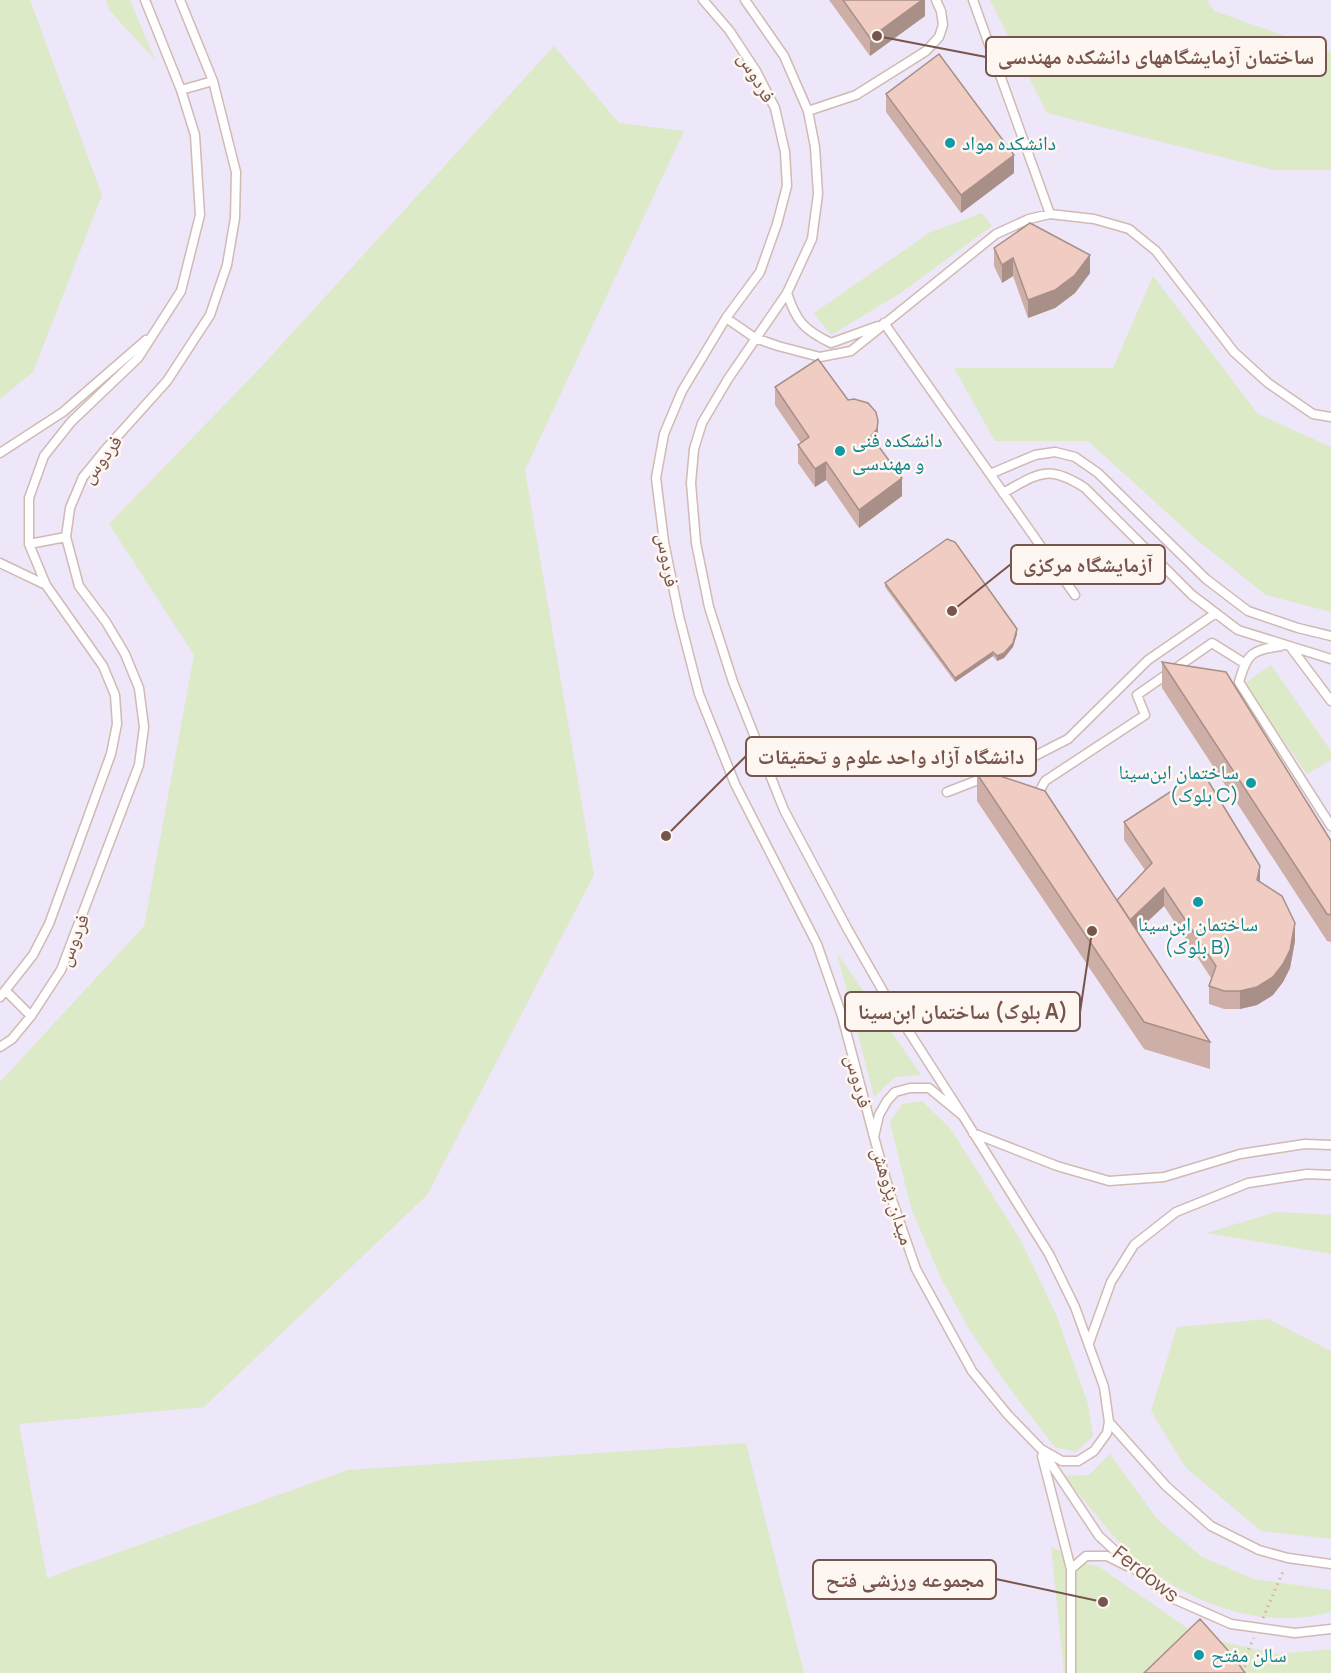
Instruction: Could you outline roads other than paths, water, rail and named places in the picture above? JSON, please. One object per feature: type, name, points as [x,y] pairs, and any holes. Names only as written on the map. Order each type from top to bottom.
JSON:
[{"type":"lane","name":"فردوس","points":[[3,994],[33,956],[49,924],[111,754],[117,724],[115,695],[103,666],[46,585],[29,544],[29,498],[44,456],[71,422],[138,358],[181,291],[200,215],[195,135],[181,90],[145,0]]},
{"type":"lane","name":"فردوس","points":[[0,1047],[12,1039],[31,1016],[61,970],[139,765],[144,727],[139,688],[125,654],[106,622],[79,586],[66,537],[70,508],[83,477],[167,381],[210,315],[227,265],[235,218],[236,172],[213,81],[180,0]]},
{"type":"lane","name":"فردوس","points":[[704,0],[729,30],[756,71],[775,108],[785,152],[787,186],[777,225],[760,272],[726,318],[682,391],[664,434],[656,478],[664,542],[679,616],[699,694],[735,784],[817,945],[842,1016],[874,1137]]},
{"type":"lane","name":"فردوس","points":[[745,0],[784,56],[808,111],[815,147],[818,194],[812,239],[787,293],[728,379],[702,423],[694,449],[691,483],[696,543],[710,607],[733,682],[784,810],[884,993],[963,1116]]},
{"type":"lane","points":[[808,111],[856,95],[926,51],[939,37],[943,25],[936,0]]},
{"type":"lane","points":[[973,0],[1050,214]]},
{"type":"lane","points":[[181,90],[213,81]]},
{"type":"lane","points":[[726,318],[755,338],[778,346],[820,357],[851,351],[996,234],[1029,219],[1050,214],[1094,219],[1129,229],[1156,251],[1234,352],[1268,383],[1312,414],[1331,417]]},
{"type":"lane","points":[[787,293],[794,315],[813,334],[831,343],[884,323]]},
{"type":"lane","points":[[884,323],[1075,595]]},
{"type":"lane","points":[[0,453],[63,412],[153,334]]},
{"type":"lane","points":[[990,474],[1035,454],[1055,452],[1075,457],[1098,473],[1206,579],[1248,611],[1298,628],[1331,636]]},
{"type":"lane","points":[[1003,493],[1038,474],[1067,476],[1085,488],[1192,595],[1238,630],[1331,659]]},
{"type":"lane","points":[[29,544],[66,537]]},
{"type":"lane","points":[[0,563],[46,585]]},
{"type":"lane","points":[[947,792],[1017,765],[1068,739],[1148,660],[1216,613]]},
{"type":"lane","points":[[1137,695],[1212,643],[1244,663]]},
{"type":"lane","points":[[1288,647],[1258,649],[1244,663],[1239,682],[1331,826]]},
{"type":"lane","points":[[1288,647],[1331,702]]},
{"type":"lane","points":[[1032,807],[1045,780],[1145,715],[1137,695],[1120,688]]},
{"type":"lane","points":[[3,994],[31,1016]]},
{"type":"lane","name":"میدان پژوهش","points":[[910,1088],[929,1088],[963,1116],[1049,1254],[1076,1307],[1104,1387],[1109,1422],[1107,1433],[1094,1451],[1078,1461],[1062,1461],[1041,1449],[1008,1415],[972,1371],[916,1269],[890,1194],[874,1137],[879,1115],[886,1101],[895,1092],[910,1088]]},
{"type":"lane","points":[[973,1133],[1057,1166],[1110,1181],[1164,1177],[1240,1154],[1305,1144],[1331,1145]]},
{"type":"lane","points":[[1089,1343],[1111,1282],[1134,1245],[1176,1212],[1248,1183],[1307,1174],[1331,1175]]},
{"type":"lane","points":[[1109,1422],[1166,1486],[1211,1526],[1259,1550],[1288,1558],[1331,1564]]},
{"type":"lane","points":[[1041,1449],[1071,1569],[1071,1673]]},
{"type":"lane","name":"Ferdows","points":[[1041,1449],[1099,1536],[1137,1572],[1174,1599],[1231,1624],[1295,1633],[1331,1629]]},
{"type":"lane","points":[[1071,1569],[1086,1556],[1107,1556],[1137,1572]]},
{"type":"place","name":"ساختمان آزمایشگاههای دانشکده مهندسی","points":[[877,36]]},
{"type":"place","name":"دانشکده مواد","points":[[950,143]]},
{"type":"place","name":"دانشکده فنی و مهندسی","points":[[840,451]]},
{"type":"place","name":"آزمایشگاه مرکزی","points":[[952,611]]},
{"type":"place","name":"ساختمان ابن‌سینا (بلوک C)","points":[[1251,783]]},
{"type":"place","name":"دانشگاه آزاد واحد علوم و تحقیقات","points":[[666,836]]},
{"type":"place","name":"ساختمان ابن‌سینا (بلوک B)","points":[[1198,902]]},
{"type":"place","name":"ساختمان ابن‌سینا (بلوک A)","points":[[1092,931]]},
{"type":"place","name":"مجموعه ورزشی فتح","points":[[1103,1602]]},
{"type":"place","name":"سالن مفتح","points":[[1199,1655]]}]
